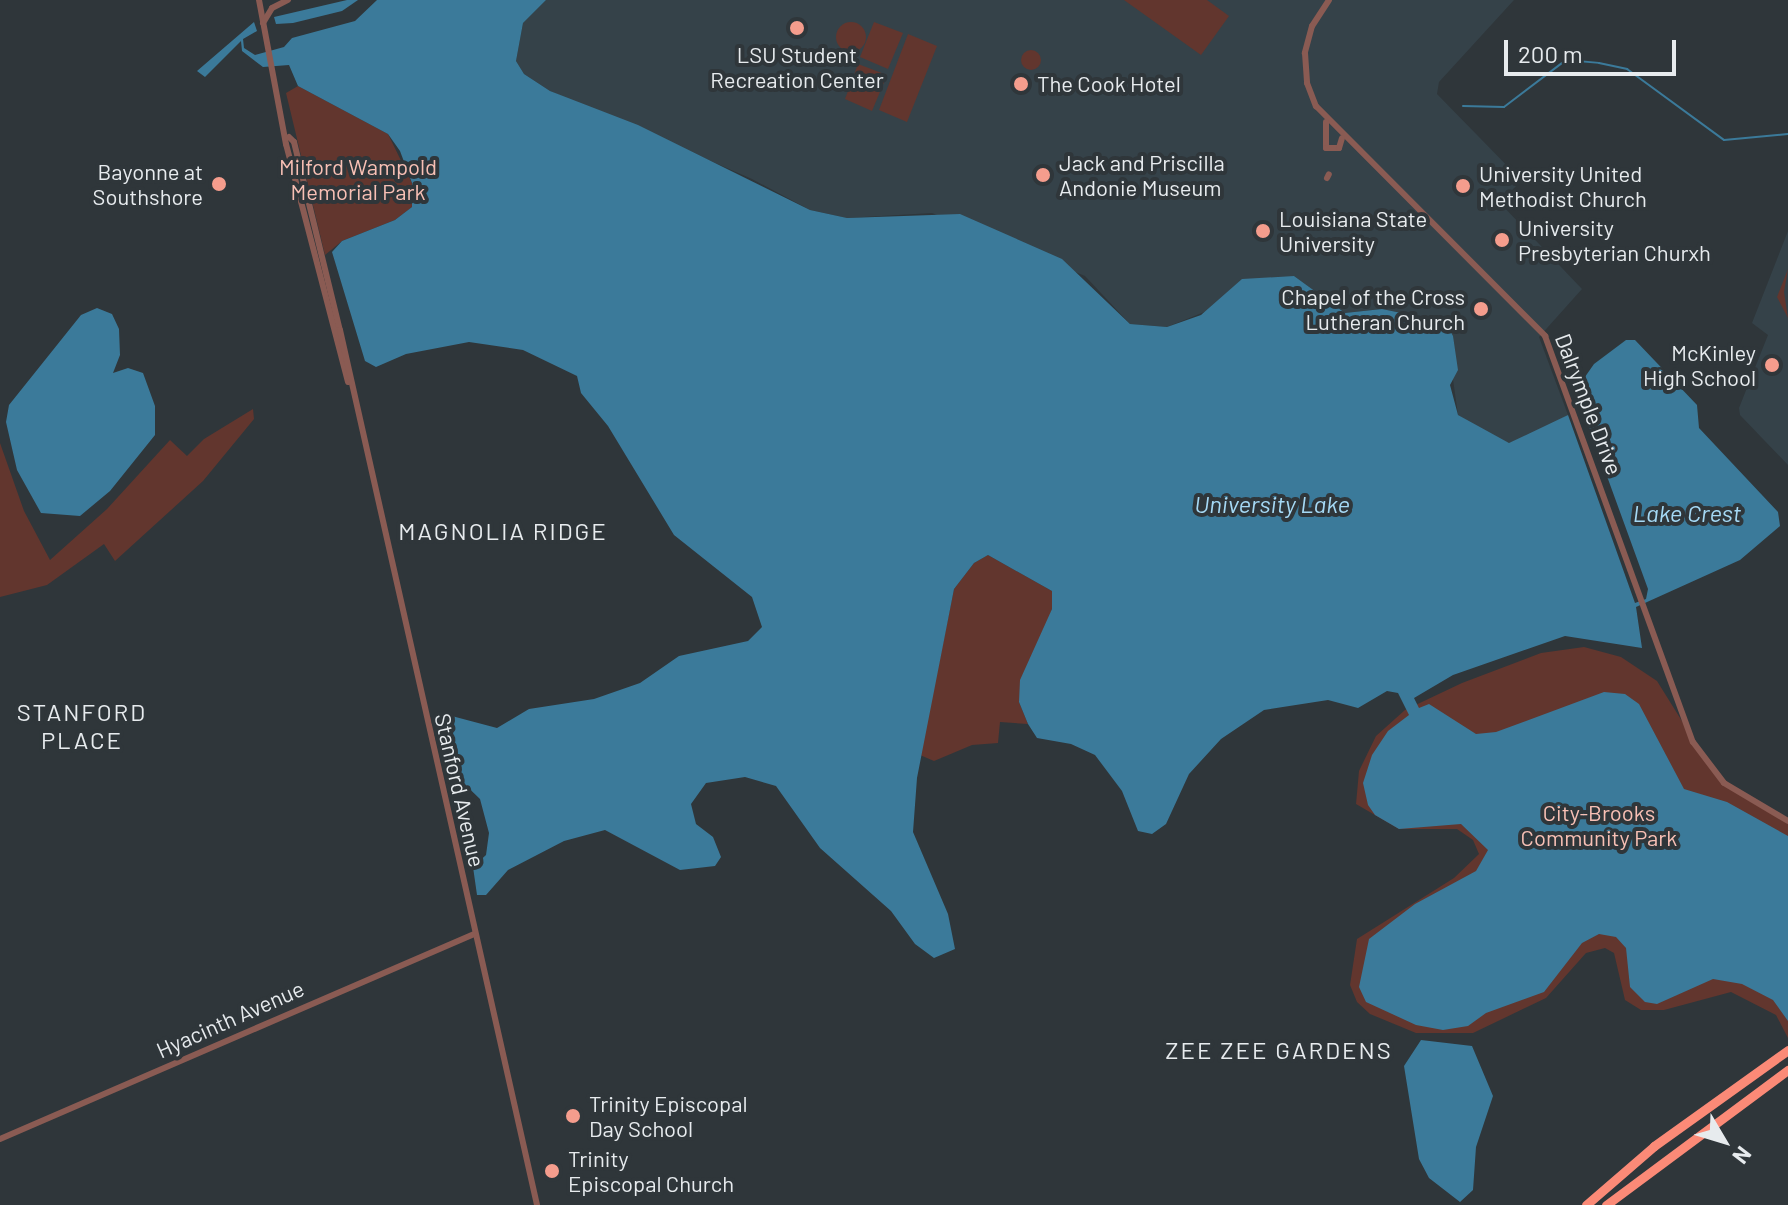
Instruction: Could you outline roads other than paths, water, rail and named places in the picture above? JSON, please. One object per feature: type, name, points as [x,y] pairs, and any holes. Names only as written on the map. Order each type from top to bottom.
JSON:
[{"type":"highway","points":[[1586,1205],[1654,1146],[1788,1050]]},
{"type":"highway","points":[[1606,1205],[1784,1072]]},
{"type":"street","name":"Stanford Avenue","points":[[259,0],[289,137],[286,144],[348,382],[537,1205]]},
{"type":"street","points":[[263,23],[272,8],[288,0]]},
{"type":"street","points":[[1329,0],[1312,26],[1305,63],[1312,99],[1326,122],[1336,131]]},
{"type":"street","points":[[1326,122],[1325,147],[1339,148],[1342,138]]},
{"type":"street","points":[[1326,132],[1336,131]]},
{"type":"street","name":"Dalrymple Drive","points":[[1336,131],[1545,336],[1703,760],[1724,783],[1788,821]]},
{"type":"street","name":"Dalrymple Drive","points":[[1339,148],[1362,156]]},
{"type":"street","name":"Hyacinth Avenue","points":[[0,1139],[474,934]]},
{"type":"water","points":[[358,0],[342,11],[293,23],[276,24],[274,17]]},
{"type":"water","name":"University Lake","points":[[377,0],[546,0],[523,23],[516,61],[524,74],[550,91],[638,125],[810,210],[847,218],[960,214],[1062,259],[1130,324],[1167,327],[1201,315],[1242,279],[1294,276],[1345,313],[1382,309],[1445,322],[1453,336],[1458,370],[1450,385],[1458,415],[1509,443],[1568,415],[1635,603],[1646,599],[1648,589],[1580,402],[1580,384],[1594,364],[1626,340],[1635,340],[1697,405],[1699,428],[1778,512],[1780,526],[1740,560],[1636,607],[1642,648],[1565,636],[1453,675],[1414,698],[1419,708],[1429,704],[1476,734],[1496,732],[1604,692],[1625,694],[1639,704],[1684,789],[1727,802],[1788,836],[1788,1021],[1773,1000],[1742,984],[1713,979],[1657,1004],[1645,1002],[1630,987],[1626,948],[1616,937],[1599,934],[1582,943],[1544,992],[1486,1013],[1468,1026],[1443,1030],[1416,1025],[1366,1002],[1359,987],[1369,939],[1415,904],[1476,871],[1488,850],[1461,824],[1399,829],[1375,815],[1368,805],[1363,783],[1372,755],[1388,731],[1409,715],[1398,693],[1387,691],[1358,708],[1328,700],[1264,710],[1221,739],[1189,774],[1166,824],[1152,834],[1138,831],[1122,791],[1095,755],[1071,744],[1037,738],[1028,724],[1019,702],[1020,680],[1052,609],[1052,591],[988,555],[974,563],[954,589],[917,778],[913,832],[948,914],[955,949],[934,958],[915,944],[891,911],[820,848],[776,786],[745,777],[706,783],[691,804],[696,824],[713,837],[721,857],[715,866],[680,870],[605,830],[564,841],[508,870],[486,895],[477,895],[473,867],[486,855],[489,833],[480,799],[452,772],[442,726],[448,715],[497,728],[529,709],[594,699],[640,683],[679,656],[748,641],[762,627],[752,597],[674,535],[608,426],[581,393],[577,376],[523,350],[469,342],[406,354],[376,367],[365,361],[332,252],[342,241],[395,220],[412,207],[412,183],[400,151],[388,134],[298,86],[289,65],[263,67],[242,51],[241,41],[205,77],[197,71],[254,22],[257,31],[243,39],[244,48],[255,55],[284,47],[292,38],[355,21]]},
{"type":"water","points":[[97,308],[112,314],[119,329],[120,355],[113,373],[128,368],[143,373],[155,406],[155,435],[110,491],[80,516],[41,513],[17,470],[6,422],[9,405],[81,315]]},
{"type":"water","points":[[1421,1040],[1472,1046],[1493,1096],[1476,1147],[1473,1190],[1460,1202],[1429,1178],[1419,1159],[1404,1066]]},
{"type":"waterway","points":[[1463,106],[1504,107],[1566,60],[1627,69],[1724,140],[1788,134]]},
{"type":"place","name":"LSU Student Recreation Center","points":[[797,28]]},
{"type":"place","name":"The Cook Hotel","points":[[1021,84]]},
{"type":"place","name":"Jack and Priscilla Andonie Museum","points":[[1043,175]]},
{"type":"place","name":"Bayonne at Southshore","points":[[219,184]]},
{"type":"place","name":"University United Methodist Church","points":[[1463,186]]},
{"type":"place","name":"Louisiana State University","points":[[1263,231]]},
{"type":"place","name":"University Presbyterian Churxh","points":[[1502,240]]},
{"type":"place","name":"Chapel of the Cross Lutheran Church","points":[[1481,309]]},
{"type":"place","name":"McKinley High School","points":[[1772,365]]},
{"type":"place","name":"Trinity Episcopal Day School","points":[[573,1116]]},
{"type":"place","name":"Trinity Episcopal Church","points":[[552,1171]]},
{"type":"district","name":"MAGNOLIA RIDGE","points":[[503,531]]},
{"type":"district","name":"STANFORD PLACE","points":[[82,726]]},
{"type":"district","name":"ZEE ZEE GARDENS","points":[[1279,1050]]},
{"type":"park label","name":"Milford Wampold Memorial Park","points":[[358,178]]},
{"type":"park label","name":"City-Brooks Community Park","points":[[1599,824]]},
{"type":"water label","name":"Lake Crest","points":[[1687,513]]}]
